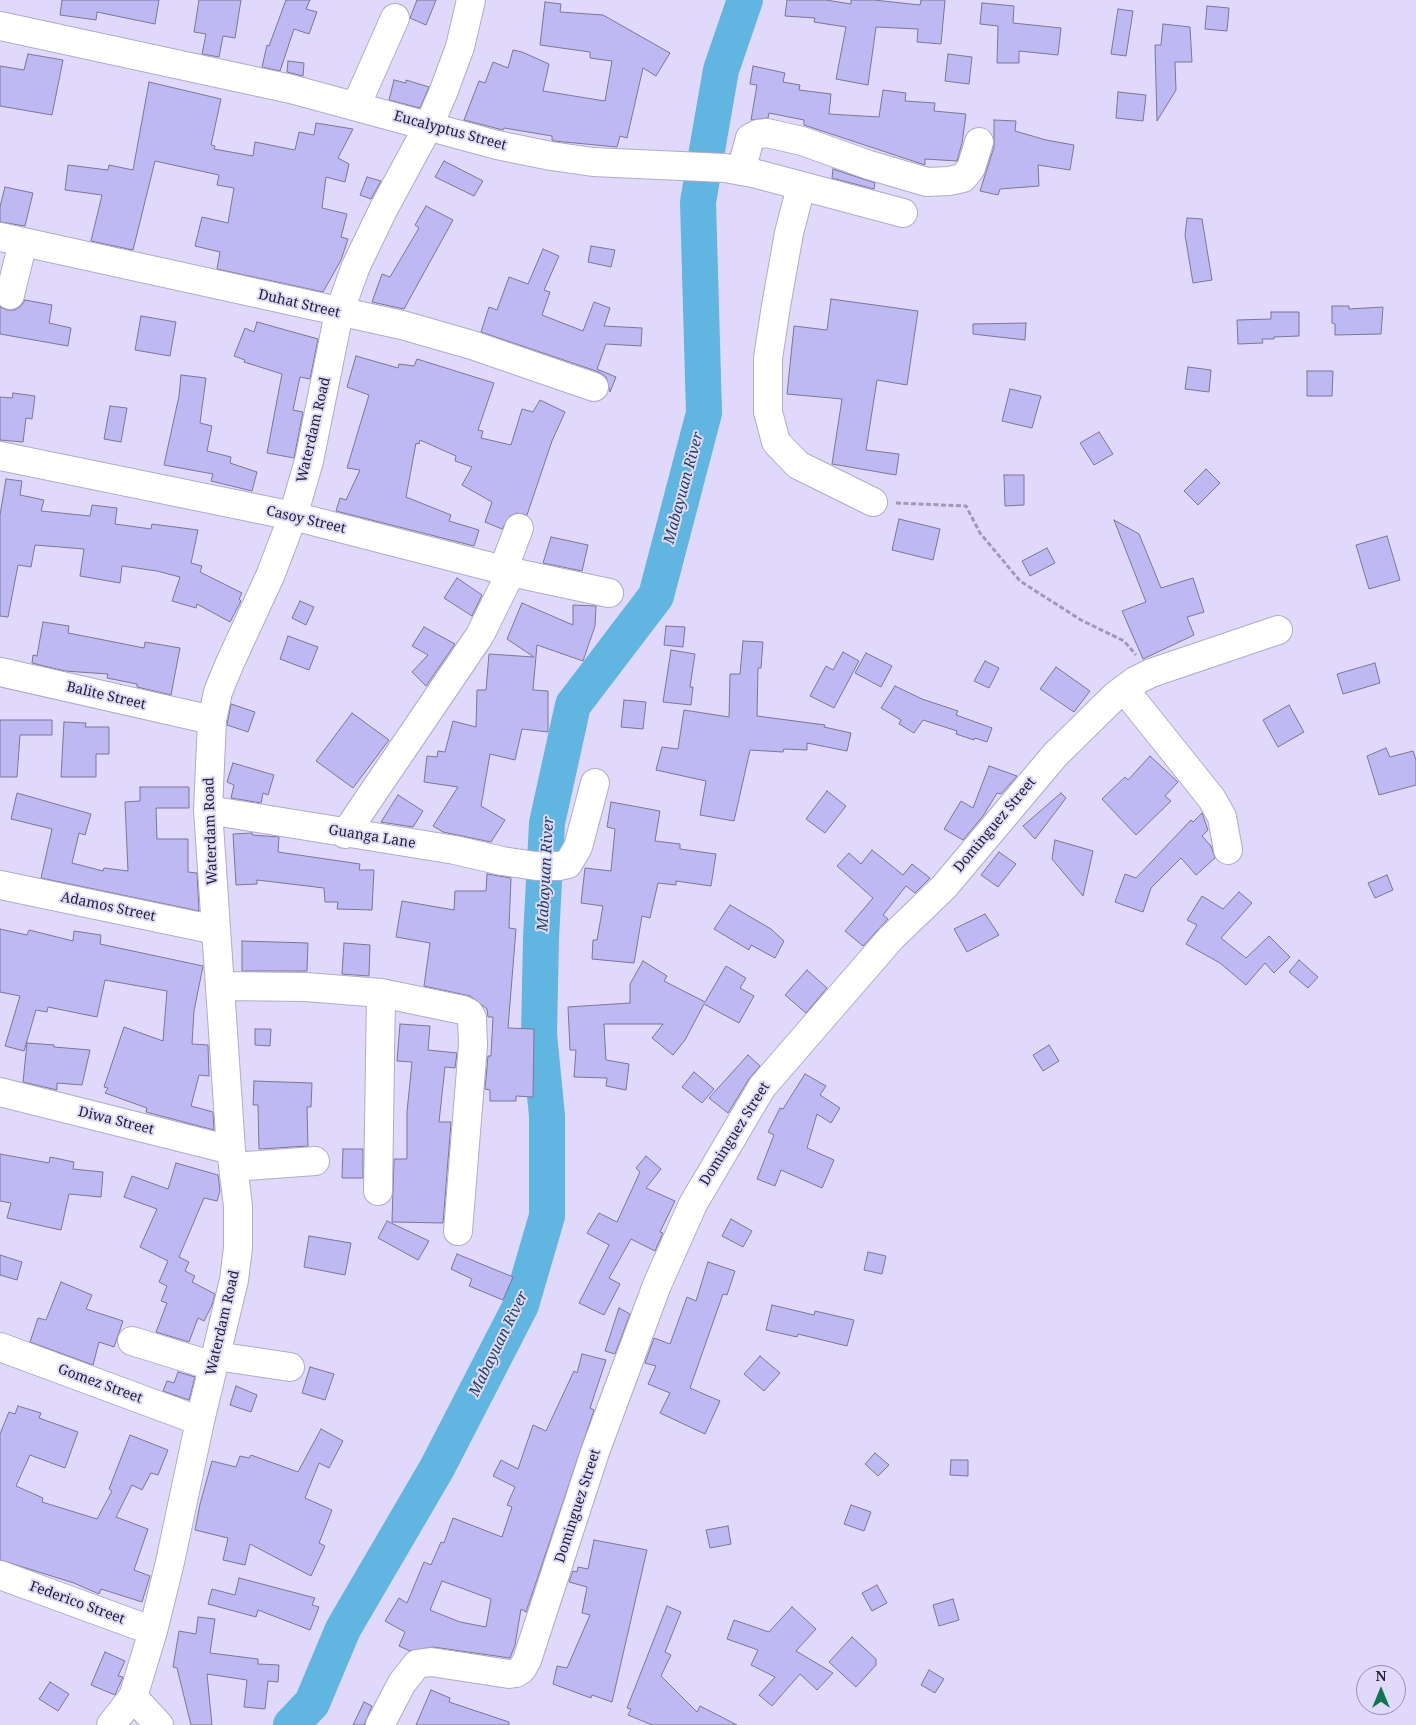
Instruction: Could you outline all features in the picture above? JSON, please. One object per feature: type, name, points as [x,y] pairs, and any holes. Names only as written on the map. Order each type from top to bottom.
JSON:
[{"type":"street","name":"Waterdam Road","points":[[133,1697],[153,1631],[234,1280],[238,1248],[238,1206],[232,1158],[222,986],[216,930],[208,810],[212,720],[228,665],[270,576],[294,516],[309,461],[339,313],[356,266],[428,125],[451,74],[460,47],[471,0]]},
{"type":"street","points":[[356,106],[395,18]]},
{"type":"street","name":"Eucalyptus Street","points":[[0,26],[281,87],[497,144],[551,156],[593,162],[733,170],[903,213]]},
{"type":"street","points":[[733,170],[750,138],[767,132],[802,141],[869,165],[927,182],[949,181],[963,178],[971,168],[979,142]]},
{"type":"street","points":[[801,187],[789,233],[768,358],[768,412],[776,442],[798,465],[873,502]]},
{"type":"street","points":[[10,295],[12,239]]},
{"type":"street","name":"Duhat Street","points":[[12,239],[402,326],[472,344],[594,387]]},
{"type":"street","name":"Casoy Street","points":[[0,456],[294,516],[507,571],[609,593]]},
{"type":"street","points":[[345,834],[480,635],[507,571],[519,528]]},
{"type":"street","name":"Dominguez Street","points":[[380,1725],[402,1683],[416,1664],[431,1662],[498,1674],[516,1673],[522,1669],[527,1660],[556,1578],[595,1452],[654,1294],[693,1204],[762,1087],[891,938],[944,887],[1055,755],[1124,689],[1151,673],[1278,630]]},
{"type":"street","name":"Balite Street","points":[[0,672],[212,720]]},
{"type":"street","points":[[1124,689],[1212,799],[1222,817],[1228,850]]},
{"type":"street","name":"Guanga Lane","points":[[208,810],[548,866],[568,864],[578,847],[595,784]]},
{"type":"street","name":"Adamos Street","points":[[0,885],[216,930]]},
{"type":"street","points":[[222,986],[306,987],[381,993],[463,1010],[472,1018],[473,1045],[458,1231]]},
{"type":"street","points":[[378,1191],[381,993]]},
{"type":"street","name":"Diwa Street","points":[[0,1092],[232,1158],[315,1161]]},
{"type":"street","points":[[132,1341],[214,1361],[290,1367]]},
{"type":"street","name":"Gomez Street","points":[[0,1347],[200,1421]]},
{"type":"street","name":"Federico Street","points":[[0,1575],[153,1631]]},
{"type":"street","points":[[111,1725],[133,1697],[159,1725]]},
{"type":"path","points":[[873,502],[966,506],[980,533],[1020,580],[1082,620],[1124,641],[1151,673]]},
{"type":"building","points":[[62,0],[159,0],[155,24],[97,12],[96,20],[60,15]]},
{"type":"building","points":[[199,0],[241,0],[235,38],[223,36],[219,57],[202,54],[206,34],[194,32]]},
{"type":"building","points":[[286,0],[310,0],[306,9],[317,12],[309,34],[294,29],[280,71],[262,67],[267,45],[269,46]]},
{"type":"building","points":[[417,0],[436,0],[426,25],[410,18]]},
{"type":"building","points":[[787,0],[826,0],[851,4],[851,0],[874,0],[920,5],[921,0],[945,0],[941,44],[917,42],[918,29],[876,27],[868,85],[836,79],[846,27],[814,22],[815,18],[785,16]]},
{"type":"building","points":[[545,2],[561,4],[560,12],[603,15],[670,53],[656,76],[643,68],[627,138],[620,136],[617,147],[554,141],[552,136],[504,128],[503,130],[464,120],[479,81],[485,83],[493,62],[508,68],[513,50],[549,64],[543,91],[605,101],[612,61],[590,58],[590,52],[540,45]]},
{"type":"building","points":[[982,3],[1014,6],[1013,23],[1061,28],[1058,55],[1019,51],[1019,63],[997,63],[998,26],[980,24]]},
{"type":"building","points":[[1207,6],[1229,8],[1227,31],[1205,29]]},
{"type":"building","points":[[1118,9],[1133,11],[1126,56],[1111,54]]},
{"type":"building","points":[[1163,24],[1190,27],[1192,62],[1175,62],[1176,90],[1157,121],[1155,45],[1161,45]]},
{"type":"building","points":[[28,54],[63,60],[52,115],[0,106],[0,66],[24,70]]},
{"type":"building","points":[[948,54],[972,57],[969,84],[945,81]]},
{"type":"building","points":[[288,61],[304,63],[303,76],[287,72]]},
{"type":"building","points":[[753,66],[785,73],[783,82],[800,85],[799,90],[831,94],[829,114],[879,117],[883,90],[906,93],[905,101],[935,103],[934,111],[966,114],[962,143],[957,161],[925,159],[925,165],[804,125],[804,120],[769,113],[768,118],[751,120],[757,85],[750,84]]},
{"type":"building","points":[[394,80],[406,83],[406,80],[429,87],[420,108],[389,100]]},
{"type":"building","points":[[149,82],[221,99],[211,145],[215,146],[214,149],[253,156],[255,142],[295,150],[299,132],[314,135],[316,123],[353,129],[338,158],[349,164],[345,182],[326,177],[322,208],[347,214],[341,237],[348,239],[341,260],[323,292],[217,269],[220,252],[195,246],[202,217],[228,223],[234,188],[217,185],[219,175],[155,161],[133,250],[91,241],[102,195],[65,190],[68,165],[108,170],[109,165],[133,170]]},
{"type":"building","points":[[1118,92],[1146,95],[1143,121],[1116,118]]},
{"type":"building","points":[[994,120],[1016,121],[1015,131],[1046,140],[1074,145],[1070,170],[1038,165],[1039,186],[1000,189],[998,195],[980,191],[994,147]]},
{"type":"building","points":[[444,161],[483,181],[474,196],[435,177]]},
{"type":"building","points":[[833,169],[875,183],[874,189],[832,178]]},
{"type":"building","points":[[367,177],[381,181],[371,199],[360,195]]},
{"type":"building","points":[[5,187],[33,193],[25,226],[0,222],[0,207]]},
{"type":"building","points":[[426,206],[453,220],[404,309],[372,302],[382,274],[390,277],[419,228],[415,225]]},
{"type":"building","points":[[1187,218],[1202,219],[1212,280],[1193,283],[1185,235]]},
{"type":"building","points":[[591,246],[615,250],[611,267],[588,262]]},
{"type":"building","points":[[543,249],[559,256],[544,290],[550,292],[542,315],[583,331],[594,302],[610,308],[604,326],[642,328],[641,346],[606,344],[597,369],[616,377],[610,392],[606,377],[599,372],[481,332],[489,307],[497,310],[509,277],[528,284]]},
{"type":"building","points":[[831,299],[918,311],[907,385],[877,380],[866,450],[899,454],[896,475],[832,464],[842,399],[787,394],[794,326],[827,330]]},
{"type":"building","points":[[25,300],[52,305],[49,323],[71,328],[68,346],[0,334],[0,307],[7,310],[15,310]]},
{"type":"building","points":[[1332,306],[1349,306],[1349,309],[1383,307],[1381,334],[1335,335],[1335,324],[1332,323]]},
{"type":"building","points":[[1271,312],[1299,312],[1299,336],[1262,339],[1263,343],[1238,344],[1237,320],[1271,319]]},
{"type":"building","points":[[141,316],[176,322],[170,356],[135,350]]},
{"type":"building","points":[[257,322],[318,339],[310,379],[300,377],[293,410],[303,412],[294,458],[267,453],[282,374],[244,362],[245,360],[234,356],[245,328],[254,332]]},
{"type":"building","points":[[1026,323],[1025,340],[973,334],[973,324]]},
{"type":"building","points":[[356,356],[398,368],[399,364],[414,366],[417,359],[494,383],[478,430],[483,431],[481,438],[511,445],[522,409],[533,412],[540,400],[565,412],[552,441],[527,515],[517,513],[510,516],[502,529],[485,522],[492,502],[462,485],[472,467],[455,461],[456,456],[420,440],[419,444],[416,443],[406,497],[451,515],[449,521],[479,530],[474,546],[336,511],[340,498],[346,500],[360,470],[347,468],[369,395],[347,387]]},
{"type":"building","points":[[1188,367],[1211,370],[1209,392],[1185,389]]},
{"type":"building","points":[[1307,371],[1333,371],[1332,396],[1307,396]]},
{"type":"building","points":[[181,375],[206,378],[200,423],[212,426],[207,451],[231,457],[230,463],[257,472],[252,491],[211,481],[213,474],[164,465],[179,396]]},
{"type":"building","points":[[1010,389],[1041,396],[1032,428],[1002,421]]},
{"type":"building","points":[[13,393],[35,396],[32,419],[26,418],[23,442],[0,440],[0,397],[12,398]]},
{"type":"building","points":[[110,406],[127,408],[121,442],[104,439]]},
{"type":"building","points":[[1099,432],[1113,454],[1094,465],[1080,443]]},
{"type":"building","points":[[1206,469],[1220,483],[1198,505],[1184,491]]},
{"type":"building","points":[[1004,475],[1024,475],[1024,505],[1005,506]]},
{"type":"building","points":[[6,479],[22,481],[20,495],[44,500],[41,511],[90,516],[92,505],[117,508],[115,524],[151,529],[152,524],[198,530],[191,563],[202,566],[200,572],[242,593],[239,599],[241,601],[230,622],[197,604],[196,608],[172,601],[180,577],[157,571],[122,566],[120,583],[80,576],[84,549],[35,545],[31,567],[18,565],[8,617],[0,616],[0,515]]},
{"type":"building","points":[[899,519],[940,529],[933,560],[892,550]]},
{"type":"building","points":[[1114,520],[1139,534],[1161,588],[1193,578],[1204,612],[1187,617],[1194,635],[1143,659],[1122,611],[1146,602]]},
{"type":"building","points":[[1387,536],[1400,580],[1369,589],[1356,545]]},
{"type":"building","points":[[551,537],[588,545],[582,571],[543,563]]},
{"type":"building","points":[[1047,548],[1055,563],[1030,576],[1022,561]]},
{"type":"building","points":[[457,578],[482,595],[472,616],[444,598]]},
{"type":"building","points":[[300,601],[314,607],[306,625],[292,618]]},
{"type":"building","points":[[522,603],[573,625],[573,605],[596,606],[595,626],[583,661],[537,645],[533,690],[548,691],[548,732],[522,729],[515,760],[490,754],[481,806],[505,820],[491,842],[443,832],[433,826],[458,787],[424,782],[427,756],[437,757],[438,751],[445,752],[453,721],[476,727],[477,690],[486,690],[489,654],[534,657],[507,639]]},
{"type":"building","points":[[43,622],[69,626],[68,633],[144,648],[145,642],[180,648],[171,695],[137,687],[137,684],[107,678],[108,674],[65,671],[32,663],[33,655],[37,656]]},
{"type":"building","points":[[666,626],[685,627],[683,647],[664,645]]},
{"type":"building","points":[[424,627],[455,644],[426,686],[412,672],[428,655],[412,646]]},
{"type":"building","points":[[288,636],[318,647],[309,670],[280,659]]},
{"type":"building","points":[[743,641],[763,642],[761,668],[758,668],[757,716],[825,725],[824,727],[851,733],[847,751],[807,743],[807,750],[784,749],[783,752],[750,750],[734,821],[700,815],[706,781],[656,770],[662,747],[678,749],[684,710],[729,717],[730,674],[740,674]]},
{"type":"building","points":[[671,650],[695,654],[690,687],[693,687],[691,705],[663,702]]},
{"type":"building","points":[[843,652],[859,661],[834,708],[810,696],[826,666],[833,670]]},
{"type":"building","points":[[866,653],[892,666],[881,687],[855,673]]},
{"type":"building","points":[[985,661],[999,668],[989,688],[974,681]]},
{"type":"building","points":[[1375,663],[1380,683],[1343,694],[1337,674]]},
{"type":"building","points":[[1056,667],[1090,691],[1074,712],[1040,689]]},
{"type":"building","points":[[895,686],[922,699],[958,711],[956,715],[992,728],[987,742],[956,734],[957,731],[923,720],[914,733],[899,724],[901,720],[881,708]]},
{"type":"building","points":[[624,700],[646,702],[643,729],[621,727]]},
{"type":"building","points":[[231,704],[255,712],[248,732],[227,725]]},
{"type":"building","points":[[1289,705],[1304,732],[1278,747],[1263,720]]},
{"type":"building","points":[[352,713],[389,740],[353,788],[316,761]]},
{"type":"building","points":[[0,720],[52,720],[52,735],[20,735],[17,777],[0,777]]},
{"type":"building","points":[[64,722],[86,723],[85,727],[109,727],[109,754],[96,754],[96,777],[61,777]]},
{"type":"building","points":[[1386,748],[1390,757],[1413,751],[1416,760],[1416,785],[1379,795],[1367,756]]},
{"type":"building","points":[[1150,756],[1178,782],[1165,796],[1171,801],[1136,835],[1102,799],[1125,777],[1128,780]]},
{"type":"building","points":[[233,763],[274,775],[268,795],[263,793],[261,803],[231,798],[234,785],[227,782]]},
{"type":"building","points":[[989,766],[1017,776],[1001,794],[997,793],[983,816],[963,840],[944,829],[961,801],[973,808]]},
{"type":"building","points":[[140,787],[189,787],[189,808],[156,808],[157,839],[188,839],[188,872],[197,873],[199,911],[41,878],[52,829],[11,819],[17,793],[91,814],[85,835],[79,833],[72,863],[103,871],[104,868],[128,871],[125,802],[140,801]]},
{"type":"building","points":[[827,791],[846,806],[825,833],[806,819]]},
{"type":"building","points":[[1061,793],[1066,798],[1035,839],[1023,826]]},
{"type":"building","points":[[398,795],[423,811],[413,827],[381,822]]},
{"type":"building","points":[[611,802],[660,811],[655,841],[680,844],[680,849],[716,854],[711,886],[676,881],[676,885],[658,883],[650,918],[642,916],[634,963],[592,959],[593,940],[597,940],[603,906],[581,903],[585,868],[611,871],[615,829],[607,827]]},
{"type":"building","points":[[1202,813],[1208,830],[1202,836],[1211,846],[1215,858],[1196,875],[1181,858],[1151,888],[1143,912],[1115,902],[1125,874],[1136,878],[1191,820],[1193,822]]},
{"type":"building","points":[[252,833],[252,835],[279,837],[278,852],[360,864],[359,870],[374,870],[372,910],[337,909],[338,902],[325,902],[324,888],[257,880],[257,884],[236,885],[233,834]]},
{"type":"building","points":[[1055,840],[1093,851],[1083,896],[1052,859]]},
{"type":"building","points":[[872,850],[903,875],[912,864],[930,878],[915,893],[906,886],[883,915],[888,919],[863,946],[845,931],[873,898],[837,866],[849,853],[861,864]]},
{"type":"building","points":[[999,852],[1016,864],[998,887],[981,875]]},
{"type":"building","points":[[487,874],[511,878],[509,928],[516,929],[508,1028],[534,1029],[533,1097],[516,1096],[516,1101],[490,1101],[490,1090],[485,1089],[488,1056],[491,1056],[493,1017],[488,1017],[487,1009],[470,996],[424,986],[430,943],[396,937],[402,901],[454,910],[455,891],[486,891]]},
{"type":"building","points":[[1387,875],[1393,890],[1375,898],[1368,883]]},
{"type":"building","points":[[1239,892],[1252,903],[1221,938],[1246,958],[1269,936],[1290,957],[1274,973],[1265,963],[1246,985],[1220,963],[1186,944],[1197,925],[1187,920],[1202,896],[1223,909]]},
{"type":"building","points":[[730,905],[771,929],[784,941],[775,958],[751,945],[749,950],[714,929]]},
{"type":"building","points":[[985,914],[999,935],[967,952],[954,929]]},
{"type":"building","points":[[0,929],[27,935],[29,930],[73,941],[74,931],[101,935],[100,944],[203,966],[194,1011],[192,1044],[208,1045],[209,1076],[199,1075],[191,1106],[213,1112],[214,1130],[146,1112],[147,1108],[105,1093],[108,1088],[104,1087],[124,1027],[163,1041],[167,991],[105,980],[97,1017],[48,1007],[47,1012],[36,1010],[24,1051],[5,1046],[20,996],[0,992]]},
{"type":"building","points":[[242,941],[308,943],[307,971],[242,971]]},
{"type":"building","points":[[344,943],[370,945],[369,976],[342,974]]},
{"type":"building","points":[[1299,960],[1318,977],[1308,988],[1289,972]]},
{"type":"building","points":[[643,961],[667,976],[664,981],[705,1002],[726,966],[746,978],[740,988],[754,996],[739,1023],[704,1004],[685,1040],[673,1055],[652,1038],[663,1024],[604,1024],[606,1060],[629,1064],[626,1090],[606,1086],[607,1078],[574,1077],[576,1050],[570,1050],[568,1007],[630,1003],[630,984]]},
{"type":"building","points":[[807,970],[827,988],[806,1013],[785,995]]},
{"type":"building","points":[[400,1024],[430,1026],[428,1050],[457,1053],[455,1068],[445,1067],[439,1122],[451,1122],[443,1223],[392,1222],[394,1159],[407,1159],[407,1112],[412,1062],[397,1061]]},
{"type":"building","points":[[255,1029],[271,1029],[270,1046],[255,1045]]},
{"type":"building","points":[[27,1043],[90,1050],[82,1085],[57,1083],[57,1090],[23,1082]]},
{"type":"building","points":[[1049,1045],[1059,1061],[1043,1071],[1033,1055]]},
{"type":"building","points":[[748,1055],[760,1066],[749,1079],[728,1113],[709,1098]]},
{"type":"building","points":[[694,1072],[714,1089],[702,1103],[682,1087]]},
{"type":"building","points":[[805,1074],[826,1086],[820,1095],[840,1108],[831,1123],[817,1114],[807,1148],[834,1160],[822,1188],[781,1170],[775,1186],[757,1179],[774,1135],[768,1132],[780,1108],[783,1109]]},
{"type":"building","points":[[254,1081],[312,1083],[311,1107],[307,1107],[308,1146],[259,1149],[258,1105],[253,1105]]},
{"type":"building","points":[[343,1149],[363,1149],[363,1178],[342,1178]]},
{"type":"building","points":[[0,1154],[49,1163],[50,1157],[74,1162],[73,1169],[103,1172],[101,1197],[69,1194],[61,1230],[7,1218],[11,1203],[0,1201]]},
{"type":"building","points":[[646,1156],[661,1169],[646,1188],[675,1201],[660,1232],[663,1233],[655,1251],[631,1239],[609,1278],[620,1284],[604,1315],[579,1303],[609,1245],[587,1233],[599,1213],[617,1222],[640,1172],[636,1168]]},
{"type":"building","points":[[176,1163],[218,1175],[220,1191],[217,1201],[204,1198],[179,1257],[189,1262],[185,1271],[195,1276],[192,1282],[215,1294],[204,1321],[198,1318],[189,1342],[156,1332],[167,1303],[161,1301],[167,1286],[159,1282],[168,1261],[140,1247],[157,1209],[124,1197],[132,1176],[168,1189]]},
{"type":"building","points":[[731,1219],[752,1231],[743,1247],[722,1236]]},
{"type":"building","points":[[387,1221],[429,1241],[418,1260],[378,1238]]},
{"type":"building","points":[[309,1236],[351,1243],[345,1275],[304,1267]]},
{"type":"building","points":[[868,1252],[886,1256],[882,1274],[864,1270]]},
{"type":"building","points":[[457,1254],[513,1277],[503,1300],[469,1286],[472,1279],[451,1269]]},
{"type":"building","points":[[0,1255],[22,1262],[17,1280],[0,1275]]},
{"type":"building","points":[[708,1262],[735,1271],[727,1295],[723,1294],[690,1388],[720,1401],[705,1434],[660,1413],[670,1393],[648,1384],[656,1366],[645,1363],[654,1338],[670,1344],[687,1297],[696,1301]]},
{"type":"building","points":[[61,1282],[92,1295],[86,1309],[123,1321],[114,1347],[99,1342],[93,1365],[30,1342],[38,1318],[46,1320]]},
{"type":"building","points":[[772,1305],[814,1315],[815,1311],[854,1320],[847,1346],[798,1334],[797,1337],[766,1330]]},
{"type":"building","points":[[619,1308],[630,1314],[615,1354],[605,1351]]},
{"type":"building","points":[[582,1354],[606,1360],[590,1408],[594,1410],[526,1612],[521,1609],[515,1645],[510,1658],[433,1647],[410,1651],[399,1646],[405,1632],[385,1621],[399,1598],[407,1603],[424,1562],[431,1565],[441,1542],[444,1543],[453,1518],[502,1537],[512,1507],[507,1505],[515,1487],[493,1476],[501,1460],[518,1469],[533,1425],[546,1431],[574,1371],[577,1373]],"holes":[[[442,1581],[491,1599],[486,1627],[460,1622],[430,1610]]]},
{"type":"building","points":[[760,1356],[780,1373],[764,1391],[744,1374]]},
{"type":"building","points":[[310,1367],[334,1374],[325,1400],[302,1393]]},
{"type":"building","points":[[178,1372],[195,1377],[189,1400],[163,1391],[167,1381],[174,1383]]},
{"type":"building","points":[[236,1386],[257,1395],[251,1412],[230,1405]]},
{"type":"building","points":[[18,1406],[41,1413],[39,1418],[78,1432],[65,1468],[30,1455],[16,1486],[43,1498],[42,1502],[97,1519],[112,1491],[109,1489],[130,1435],[168,1450],[158,1475],[151,1473],[142,1490],[132,1485],[116,1517],[148,1529],[134,1570],[150,1576],[142,1602],[101,1589],[99,1594],[74,1583],[0,1560],[0,1434],[9,1412],[15,1414]]},
{"type":"building","points":[[321,1429],[343,1441],[329,1468],[319,1463],[305,1498],[332,1510],[319,1543],[325,1546],[311,1576],[250,1544],[245,1565],[223,1560],[228,1538],[195,1530],[212,1461],[236,1467],[240,1456],[249,1458],[251,1455],[298,1472]]},
{"type":"building","points":[[875,1453],[889,1465],[878,1476],[865,1464]]},
{"type":"building","points":[[951,1460],[968,1460],[968,1476],[950,1475]]},
{"type":"building","points":[[851,1505],[871,1512],[864,1531],[844,1524]]},
{"type":"building","points":[[728,1526],[731,1544],[710,1548],[706,1530]]},
{"type":"building","points":[[594,1540],[647,1550],[612,1702],[592,1695],[591,1698],[553,1684],[557,1666],[567,1668],[590,1615],[582,1613],[587,1587],[569,1582],[573,1571],[577,1572],[578,1567],[588,1569]]},
{"type":"building","points":[[239,1578],[315,1598],[312,1605],[319,1607],[310,1630],[258,1610],[256,1617],[208,1604],[212,1589],[235,1595]]},
{"type":"building","points":[[877,1585],[887,1603],[872,1611],[862,1593]]},
{"type":"building","points":[[953,1599],[959,1620],[939,1626],[933,1605]]},
{"type":"building","points":[[667,1606],[681,1612],[665,1652],[671,1655],[661,1676],[697,1712],[700,1706],[737,1725],[652,1725],[628,1715],[631,1709],[627,1708]]},
{"type":"building","points":[[792,1607],[816,1629],[796,1651],[833,1673],[817,1690],[800,1674],[772,1706],[759,1695],[775,1677],[751,1665],[758,1650],[727,1639],[734,1620],[769,1632]]},
{"type":"building","points":[[198,1617],[215,1619],[210,1653],[258,1659],[258,1664],[279,1665],[278,1682],[268,1681],[265,1709],[244,1707],[247,1680],[207,1674],[212,1725],[191,1725],[177,1668],[173,1667],[179,1631],[196,1634]]},
{"type":"building","points":[[852,1637],[876,1659],[876,1665],[856,1687],[829,1662]]},
{"type":"building","points":[[105,1652],[125,1661],[118,1676],[123,1677],[115,1695],[91,1685]]},
{"type":"building","points":[[929,1670],[944,1679],[935,1693],[921,1685]]},
{"type":"building","points":[[50,1682],[69,1694],[58,1711],[39,1699]]},
{"type":"building","points":[[431,1690],[450,1698],[449,1702],[509,1722],[509,1725],[416,1725]]},
{"type":"building","points":[[364,1702],[372,1706],[364,1725],[353,1725]]},
{"type":"waterway","name":"Mabayuan River","points":[[291,1725],[312,1703],[343,1629],[437,1468],[521,1305],[547,1216],[547,1116],[539,1034],[541,938],[547,823],[573,705],[656,596],[704,413],[698,202],[721,70],[745,0]]}]
